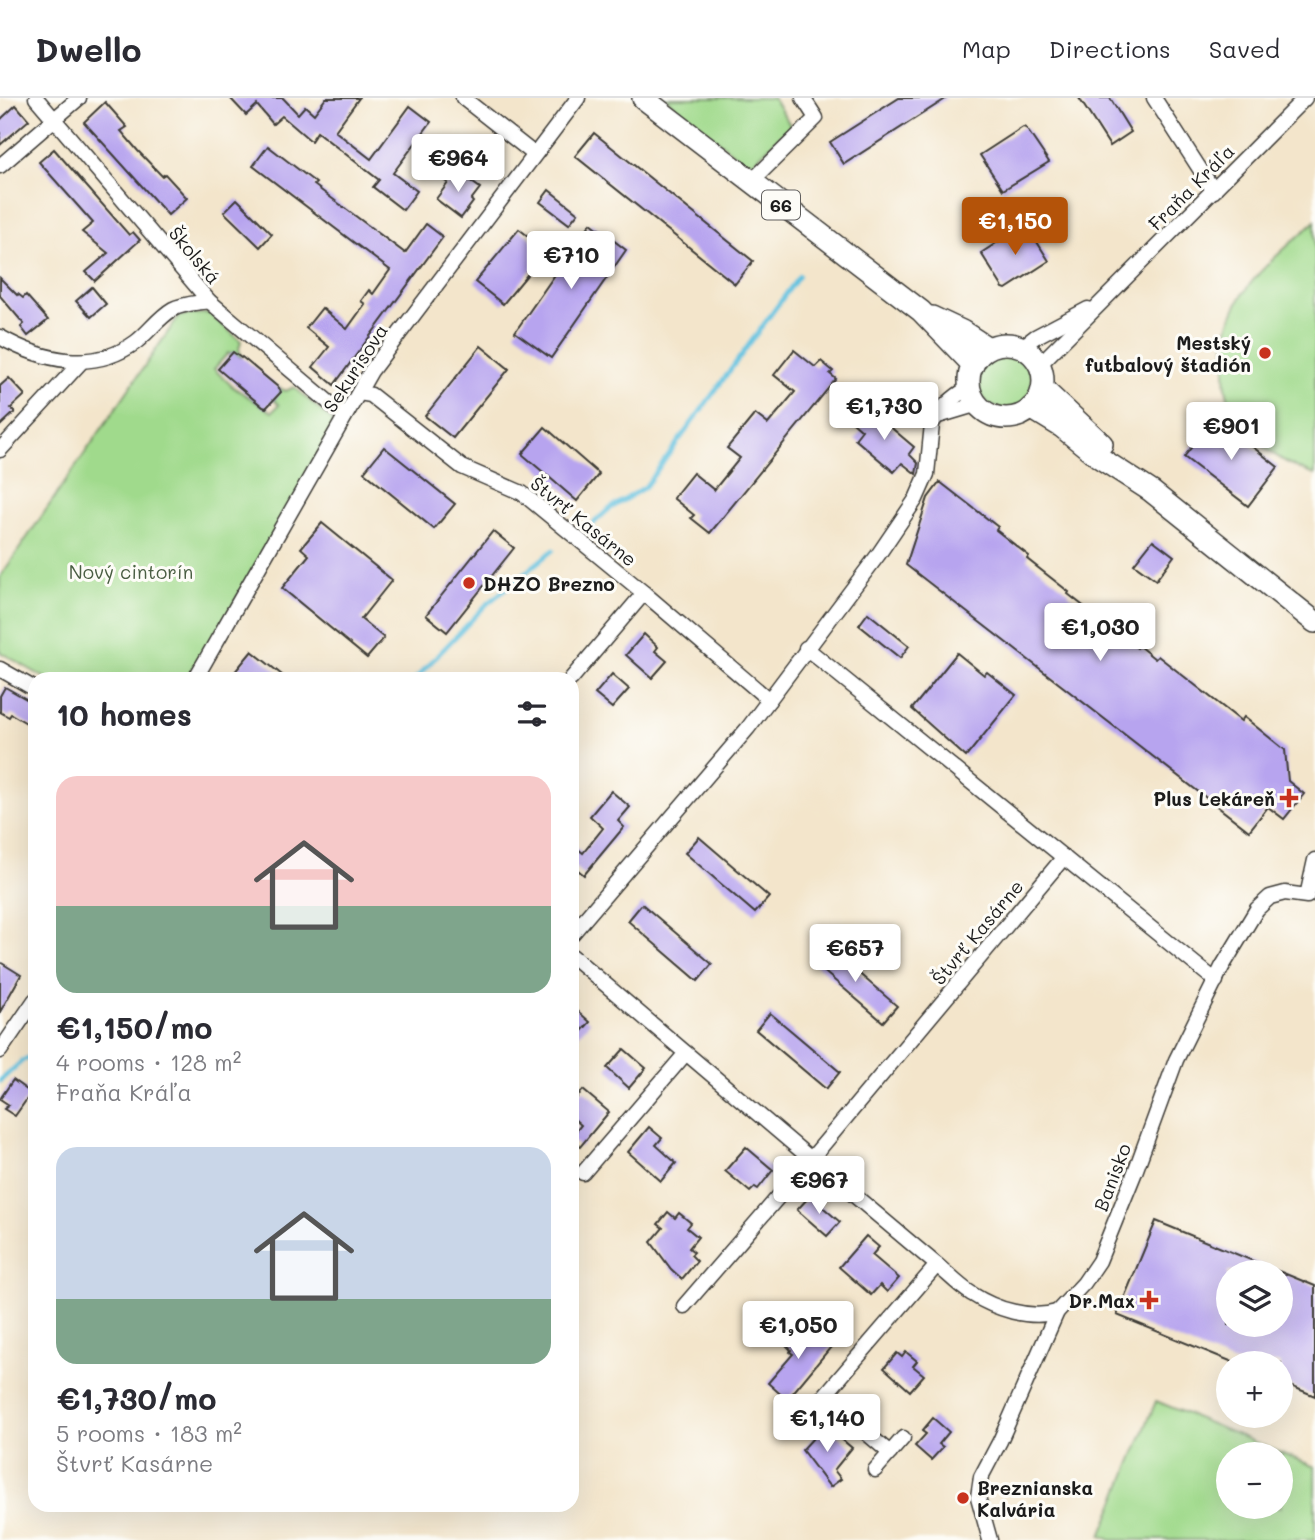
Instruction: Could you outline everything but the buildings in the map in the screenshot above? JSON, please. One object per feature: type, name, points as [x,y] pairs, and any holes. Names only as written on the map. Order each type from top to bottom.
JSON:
[{"type":"main road","name":"66","points":[[643,98],[920,311],[973,365]]},
{"type":"main road","name":"66","points":[[920,311],[962,331],[988,348]]},
{"type":"main road","points":[[1004,344],[1022,348],[1032,355],[1039,365],[1043,376],[1042,389],[1031,408],[1017,416],[1003,418],[992,415],[974,395],[973,365],[988,348],[1004,344]]},
{"type":"main road","points":[[1042,389],[1058,401],[1151,491],[1315,622]]},
{"type":"main road","points":[[1031,408],[1151,491]]},
{"type":"street","name":"Školská","points":[[36,98],[209,301],[345,416]]},
{"type":"street","points":[[0,166],[79,98]]},
{"type":"street","points":[[463,98],[534,154]]},
{"type":"street","name":"Sekurisova","points":[[199,672],[372,372],[578,98]]},
{"type":"street","points":[[751,182],[816,118],[803,98]]},
{"type":"street","points":[[1154,98],[1214,191]]},
{"type":"street","name":"Fraňa Kráľa","points":[[1039,365],[1305,98]]},
{"type":"street","points":[[0,337],[25,352],[52,358],[82,361],[108,357],[135,343],[173,309],[209,301]]},
{"type":"street","name":"Fraňa Kráľa","points":[[1022,348],[1035,337],[1101,302]]},
{"type":"street","points":[[0,450],[82,361]]},
{"type":"street","name":"Štvrť Kasárne","points":[[359,393],[371,395],[462,467],[522,493],[769,700]]},
{"type":"street","points":[[579,926],[748,728],[878,555],[916,499],[927,474],[932,425],[947,403],[974,395]]},
{"type":"street","name":"Štvrť Kasárne","points":[[577,672],[644,593]]},
{"type":"street","points":[[806,648],[1216,981]]},
{"type":"street","points":[[0,669],[28,685]]},
{"type":"street","name":"Štvrť Kasárne","points":[[684,1306],[1064,857]]},
{"type":"street","name":"Banisko","points":[[990,1540],[978,1497],[981,1477],[1000,1441],[1057,1312],[1084,1283],[1099,1261],[1176,1060],[1257,909],[1270,897],[1285,893],[1307,897],[1315,860]]},
{"type":"street","points":[[579,962],[972,1294],[1020,1314],[1046,1315],[1057,1312]]},
{"type":"street","points":[[0,1051],[28,1010]]},
{"type":"street","points":[[583,1173],[686,1053]]},
{"type":"street","points":[[807,1416],[937,1265]]},
{"type":"street","points":[[824,1397],[890,1453]]},
{"type":"street","points":[[875,1470],[903,1438]]},
{"type":"green space","points":[[665,98],[773,98],[791,126],[749,166]]},
{"type":"green space","name":"Mestský futbalový štadión","points":[[1315,221],[1315,475],[1272,453],[1247,431],[1230,404],[1226,388],[1225,352],[1231,318],[1243,294],[1267,265]]},
{"type":"green space","name":"Nový cintorín","points":[[208,313],[241,341],[239,349],[242,357],[233,352],[230,355],[228,353],[214,369],[233,387],[272,412],[279,405],[274,400],[279,388],[286,391],[294,387],[338,426],[193,672],[35,672],[0,652],[0,577],[179,316]]},
{"type":"green space","points":[[1005,355],[1024,363],[1032,382],[1024,401],[1005,409],[986,401],[978,382],[986,363]]},
{"type":"green space","points":[[1156,1401],[1255,1442],[1216,1442],[1216,1519],[1293,1519],[1293,1458],[1315,1467],[1315,1540],[1111,1540],[1101,1536]]},
{"type":"waterway","points":[[586,530],[608,510],[645,487],[799,276]]},
{"type":"waterway","points":[[422,672],[487,604],[553,550]]},
{"type":"waterway","points":[[0,1081],[28,1058]]},
{"type":"place","name":"Mestský futbalový štadión","points":[[1265,353]]},
{"type":"place","name":"DHZO Brezno","points":[[469,583]]},
{"type":"place","name":"Plus Lekáreň","points":[[1289,798]]},
{"type":"place","name":"Dr.Max","points":[[1149,1300]]},
{"type":"place","name":"Breznianska Kalvária","points":[[963,1498]]}]
